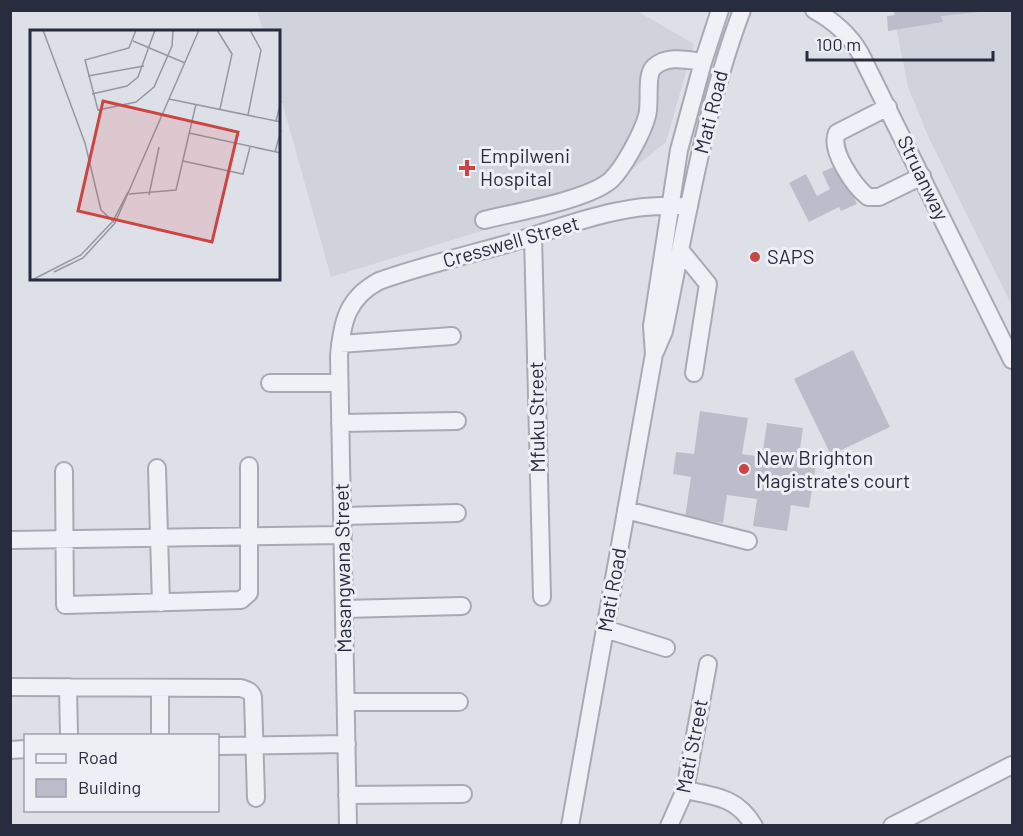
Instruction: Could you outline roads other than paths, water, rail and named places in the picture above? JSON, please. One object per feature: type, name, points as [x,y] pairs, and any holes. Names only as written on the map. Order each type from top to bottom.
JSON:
[{"type":"street","name":"Mati Road","points":[[673,261],[670,205],[679,150],[720,10]]},
{"type":"street","name":"Mati Road","points":[[570,825],[654,354],[664,331],[673,261],[689,207],[721,72],[742,10]]},
{"type":"street","name":"Struanway","points":[[816,11],[836,24],[852,40],[888,107],[1012,360]]},
{"type":"street","points":[[484,219],[577,197],[593,191],[610,180],[619,171],[647,116],[649,75],[652,68],[675,59],[703,62]]},
{"type":"street","points":[[888,107],[837,133],[835,141],[837,152],[861,191],[868,197],[879,197],[922,176]]},
{"type":"street","name":"Cresswell Street","points":[[347,312],[364,291],[379,281],[636,207],[670,205],[689,207]]},
{"type":"street","name":"Mfuku Street","points":[[533,236],[542,597]]},
{"type":"street","points":[[673,261],[698,272],[708,288],[694,373]]},
{"type":"street","name":"Masangwana Street","points":[[347,312],[340,344],[339,383],[348,825]]},
{"type":"street","points":[[340,344],[452,336]]},
{"type":"street","points":[[270,382],[339,383]]},
{"type":"street","points":[[340,423],[457,422]]},
{"type":"street","points":[[64,471],[65,604],[235,601],[246,597],[250,588],[249,466]]},
{"type":"street","points":[[157,468],[161,603]]},
{"type":"street","points":[[626,510],[748,541]]},
{"type":"street","points":[[343,516],[457,513]]},
{"type":"street","points":[[10,540],[343,536]]},
{"type":"street","points":[[344,609],[462,606]]},
{"type":"street","points":[[605,629],[666,648]]},
{"type":"street","name":"Mati Street","points":[[669,825],[685,790],[708,664]]},
{"type":"street","points":[[10,687],[241,688],[250,692],[253,697],[256,798]]},
{"type":"street","points":[[68,687],[69,734]]},
{"type":"street","points":[[160,688],[160,734]]},
{"type":"street","points":[[346,702],[459,702]]},
{"type":"street","points":[[219,746],[346,744]]},
{"type":"street","points":[[892,825],[1012,765]]},
{"type":"street","points":[[685,790],[714,796],[737,805],[754,825]]},
{"type":"street","points":[[347,795],[464,794]]},
{"type":"place","name":"Empilweni Hospital","points":[[467,168]]},
{"type":"place","name":"SAPS","points":[[755,257]]},
{"type":"place","name":"New Brighton Magistrate's court","points":[[744,469]]}]
